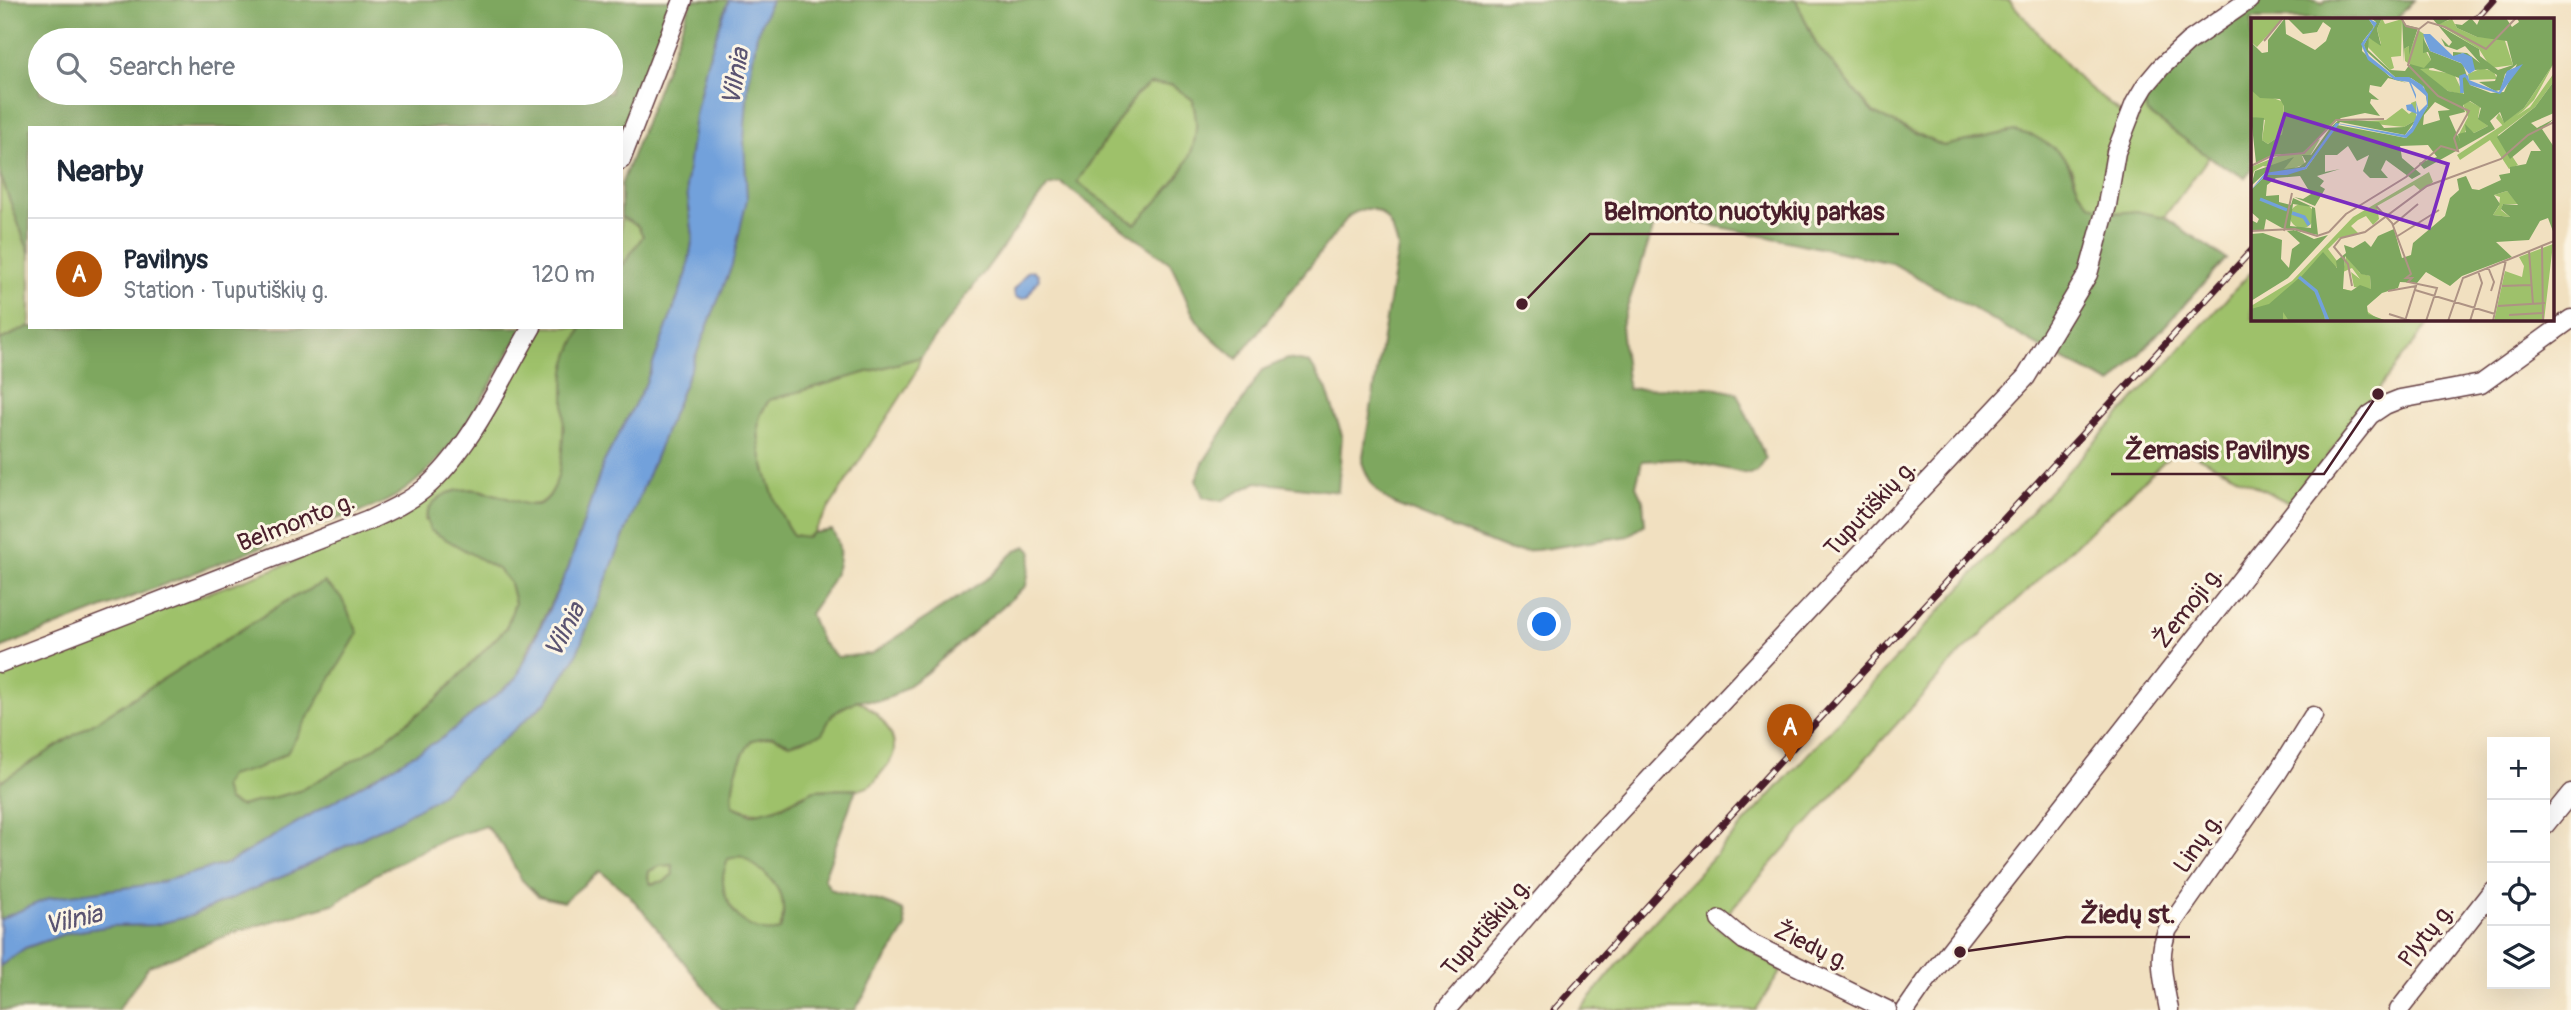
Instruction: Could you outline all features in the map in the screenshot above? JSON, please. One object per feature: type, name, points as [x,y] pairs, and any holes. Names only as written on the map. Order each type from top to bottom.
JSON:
[{"type":"street","points":[[623,155],[683,0]]},
{"type":"street","name":"Tuputiškių g.","points":[[1447,1010],[1588,845],[2026,377],[2088,274],[2107,205],[2116,152],[2135,103],[2153,77],[2188,42],[2249,0]]},
{"type":"street","name":"Žemoji g.","points":[[1906,1010],[2370,415],[2400,399],[2481,384],[2571,318]]},
{"type":"street","name":"Belmonto g.","points":[[0,663],[367,521],[399,506],[422,491],[442,472],[470,434],[531,329]]},
{"type":"street","name":"Linų g.","points":[[2169,1010],[2161,955],[2162,941],[2313,716]]},
{"type":"street","points":[[2550,819],[2571,793]]},
{"type":"street","name":"Plytų g.","points":[[2399,1010],[2487,897]]},
{"type":"street","name":"Žiedų g.","points":[[1720,920],[1744,940],[1887,1010]]},
{"type":"green space","points":[[0,0],[674,0],[623,131],[623,126],[28,126],[28,250],[0,174]]},
{"type":"green space","points":[[692,0],[729,0],[707,62],[695,116],[686,184],[693,236],[687,273],[645,385],[604,462],[568,569],[516,679],[444,737],[226,864],[0,920],[0,782],[290,599],[324,582],[341,597],[358,633],[287,753],[258,768],[229,776],[223,787],[228,801],[240,806],[299,791],[372,750],[437,699],[506,628],[515,603],[510,583],[499,570],[430,530],[427,512],[434,502],[454,491],[475,490],[532,505],[540,504],[550,496],[556,482],[563,444],[565,372],[572,349],[581,329],[623,329],[623,265],[643,236],[638,226],[623,218],[623,180]]},
{"type":"green space","points":[[771,0],[1796,0],[1816,44],[1873,113],[1943,146],[2015,131],[2034,136],[2054,148],[2067,161],[2080,193],[2091,205],[2116,213],[2136,211],[2164,217],[2226,259],[2112,384],[2056,356],[1892,263],[1658,214],[1621,326],[1628,389],[1709,387],[1737,393],[1766,459],[1757,472],[1749,474],[1680,459],[1642,461],[1636,486],[1643,501],[1645,524],[1628,536],[1537,550],[1511,551],[1391,503],[1376,490],[1364,468],[1362,462],[1398,248],[1388,221],[1376,210],[1359,211],[1349,216],[1237,359],[1211,337],[1195,318],[1170,263],[1061,183],[1048,186],[921,357],[769,400],[760,417],[758,432],[763,463],[780,512],[793,535],[807,537],[813,533],[832,530],[837,541],[839,552],[835,574],[810,614],[821,641],[837,657],[871,654],[991,576],[1014,552],[1026,546],[1032,552],[1026,586],[926,673],[893,696],[879,701],[857,700],[842,708],[832,715],[822,734],[790,744],[773,736],[752,740],[739,763],[734,780],[733,806],[751,814],[782,807],[814,790],[856,789],[824,878],[830,889],[885,903],[903,911],[906,928],[855,1010],[722,1010],[643,911],[628,894],[600,871],[563,902],[538,896],[521,879],[503,846],[486,826],[445,839],[376,874],[336,903],[238,931],[149,966],[118,1010],[0,1010],[0,966],[25,948],[67,933],[111,926],[154,925],[190,916],[291,873],[394,822],[547,701],[575,658],[732,265],[748,86],[757,34]],"holes":[[[1149,84],[1172,85],[1193,100],[1196,128],[1190,156],[1183,169],[1135,224],[1077,182],[1135,96]],[[741,856],[761,870],[776,886],[783,906],[780,930],[759,930],[749,926],[734,911],[728,902],[723,881],[728,859]],[[672,865],[673,874],[665,881],[651,884],[649,871]]]},
{"type":"green space","points":[[1796,0],[2009,0],[2079,79],[2135,125],[2143,101],[2147,112],[2209,157],[2164,217],[2097,208],[2081,195],[2067,161],[2015,131],[1943,146],[1873,113],[1816,44]]},
{"type":"green space","points":[[2258,0],[2313,0],[2323,3],[2326,0],[2414,0],[2397,18],[2251,18],[2251,171],[2245,178],[2209,157],[2147,112],[2143,101],[2181,58]]},
{"type":"green space","points":[[1149,84],[1172,85],[1193,100],[1196,127],[1190,155],[1183,168],[1166,193],[1136,225],[1077,182],[1135,96]]},
{"type":"green space","points":[[0,174],[28,250],[28,327],[0,340]]},
{"type":"green space","points":[[623,218],[639,226],[643,236],[623,265]]},
{"type":"green space","points":[[2251,272],[2251,320],[2427,320],[2429,323],[2291,504],[2179,447],[1953,661],[1716,926],[1781,971],[1756,1010],[1580,1010],[1648,928]]},
{"type":"green space","points":[[28,327],[522,329],[485,394],[455,439],[421,477],[393,498],[0,648],[0,340]]},
{"type":"green space","points":[[541,329],[581,329],[566,367],[561,461],[551,493],[542,502],[528,504],[487,491],[462,490],[439,499],[425,520],[499,570],[510,583],[515,603],[506,628],[437,699],[372,750],[299,791],[240,806],[228,801],[223,787],[229,775],[258,768],[324,583],[290,599],[0,782],[0,671],[43,652],[285,565],[390,519],[492,412]]},
{"type":"green space","points":[[921,357],[914,376],[813,533],[807,538],[793,535],[780,512],[763,463],[758,432],[759,420],[769,400]]},
{"type":"green space","points":[[1287,359],[1310,363],[1326,388],[1342,435],[1338,492],[1257,482],[1221,501],[1203,497],[1196,480],[1203,463],[1262,370]]},
{"type":"green space","points":[[857,700],[882,720],[893,741],[892,759],[872,784],[857,790],[820,789],[766,811],[757,812],[733,806],[736,771],[752,740],[773,736],[790,744]]},
{"type":"green space","points":[[742,856],[776,886],[783,906],[780,930],[764,933],[756,930],[741,920],[729,905],[723,888],[723,875],[728,858]]},
{"type":"green space","points":[[672,865],[673,874],[665,881],[652,884],[648,878],[649,871]]},
{"type":"water","name":"Vilnia","points":[[729,0],[771,0],[757,34],[748,86],[744,140],[747,199],[732,265],[575,658],[547,701],[435,799],[291,873],[190,916],[154,925],[111,926],[67,933],[25,948],[0,966],[0,920],[5,917],[49,898],[153,884],[226,864],[444,737],[516,679],[568,569],[604,462],[645,385],[687,273],[693,236],[686,184],[695,116],[707,62]]},
{"type":"water","points":[[1033,270],[1039,279],[1027,297],[1015,297],[1014,290],[1027,272]]},
{"type":"railway","points":[[2477,18],[2493,0]]},
{"type":"railway","points":[[1554,1010],[2251,251]]},
{"type":"place","name":"Belmonto nuotykių parkas","points":[[1522,304]]},
{"type":"place","name":"Žemasis Pavilnys","points":[[2378,394]]},
{"type":"place","name":"Pavilnys","points":[[1790,762]]},
{"type":"place","name":"Žiedų st.","points":[[1960,952]]}]
